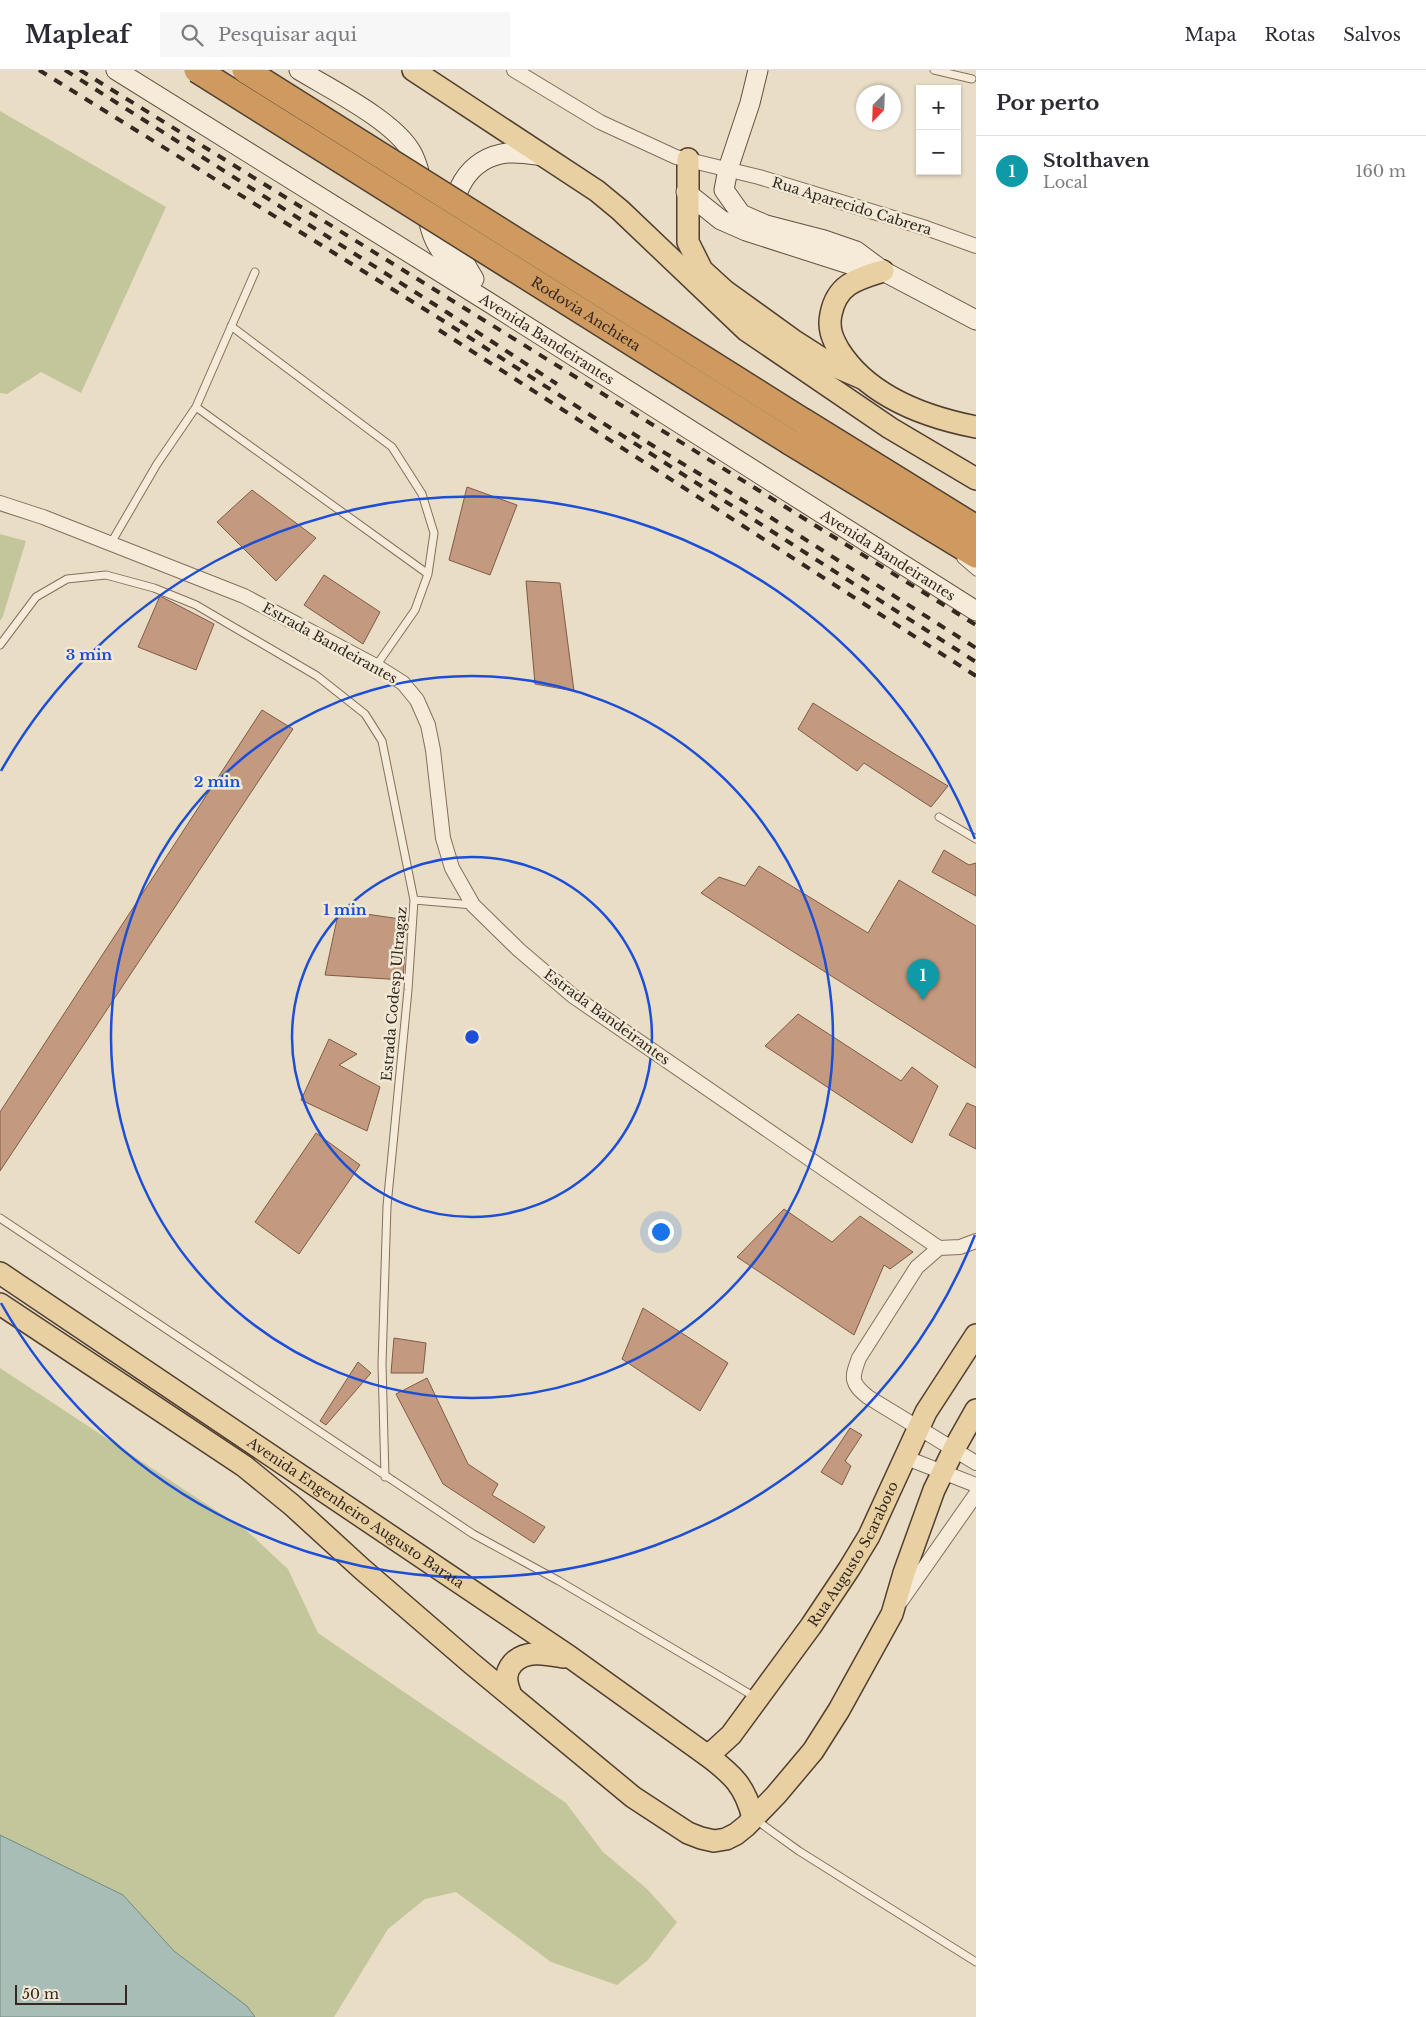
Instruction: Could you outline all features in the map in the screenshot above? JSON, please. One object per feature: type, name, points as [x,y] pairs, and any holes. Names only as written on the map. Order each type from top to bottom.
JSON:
[{"type":"highway","name":"Rodovia Anchieta","points":[[197,70],[790,442],[918,520],[965,554]]},
{"type":"highway","name":"Rodovia Anchieta","points":[[245,70],[976,528]]},
{"type":"main road","name":"Avenida Bandeirantes","points":[[116,70],[490,303],[976,611]]},
{"type":"main road","points":[[299,70],[376,118],[396,134],[411,152],[418,169],[431,231],[440,249],[449,263],[490,303]]},
{"type":"main road","points":[[412,70],[597,191],[620,210],[746,330],[890,428],[976,479]]},
{"type":"main road","points":[[758,70],[750,103],[728,169],[724,190],[741,214],[766,225],[824,240],[856,251],[883,271],[976,320]]},
{"type":"main road","points":[[490,303],[463,261],[455,242],[451,216],[454,197],[463,181],[486,159],[501,154],[518,152],[546,157]]},
{"type":"main road","points":[[688,159],[686,192],[688,242],[702,270],[726,291],[793,340],[832,365],[862,378]]},
{"type":"main road","points":[[686,192],[721,220],[746,231],[852,265],[883,271]]},
{"type":"main road","points":[[883,271],[855,280],[847,286],[834,303],[830,321],[831,334],[837,347],[846,361],[862,378],[887,396],[944,421],[976,427]]},
{"type":"main road","name":"Avenida Engenheiro Augusto Barata","points":[[0,1273],[570,1657],[708,1756],[730,1773],[740,1785],[749,1803],[753,1818],[736,1834],[726,1839],[714,1841],[701,1838],[675,1824],[633,1797],[362,1569],[292,1505],[244,1466],[0,1304]]},
{"type":"main road","name":"Rua Augusto Scaraboto","points":[[708,1756],[731,1736],[811,1626],[849,1569],[869,1536],[917,1428],[976,1336]]},
{"type":"main road","points":[[753,1818],[776,1795],[812,1751],[838,1710],[892,1614],[915,1541],[942,1472],[976,1410]]},
{"type":"main road","points":[[511,1695],[506,1683],[508,1670],[519,1656],[538,1653],[570,1657]]},
{"type":"street","name":"Rua Aparecido Cabrera","points":[[514,70],[600,122],[676,157],[728,169],[974,240]]},
{"type":"street","name":"Estrada Bandeirantes","points":[[0,503],[27,511],[111,543],[244,596],[376,666],[402,683],[417,700],[428,725],[433,750],[443,838],[452,868],[473,905],[518,950],[574,996],[939,1248]]},
{"type":"street","points":[[976,1241],[960,1247],[939,1248],[917,1267],[859,1358],[853,1373],[854,1383],[868,1397],[976,1463]]},
{"type":"street","points":[[904,1457],[976,1485]]},
{"type":"street","points":[[892,1614],[976,1494]]},
{"type":"lane","points":[[934,70],[972,79]]},
{"type":"lane","points":[[111,543],[158,464],[196,407],[255,272]]},
{"type":"lane","points":[[231,326],[392,447],[422,494],[434,532],[428,574],[415,610],[376,666]]},
{"type":"lane","points":[[196,407],[428,574]]},
{"type":"lane","points":[[918,520],[947,546]]},
{"type":"lane","points":[[965,554],[976,572]]},
{"type":"lane","name":"Estrada Codesp Ultragaz","points":[[0,645],[36,597],[67,579],[106,575],[154,588],[196,605],[317,676],[365,714],[382,740],[414,900],[408,990],[387,1206],[382,1364],[385,1476]]},
{"type":"lane","points":[[939,817],[976,839]]},
{"type":"lane","points":[[414,900],[473,905]]},
{"type":"lane","points":[[0,1218],[473,1534],[559,1581],[757,1698]]},
{"type":"lane","points":[[753,1818],[799,1851],[976,1962]]},
{"type":"green space","points":[[0,111],[166,207],[81,393],[41,372],[7,394],[0,393]]},
{"type":"green space","points":[[0,534],[26,541],[0,621]]},
{"type":"green space","points":[[0,1368],[247,1531],[288,1569],[318,1633],[566,1803],[603,1852],[647,1889],[677,1922],[648,1960],[617,1985],[551,1962],[456,1892],[425,1899],[388,1929],[334,2017],[255,2017],[247,2006],[174,1951],[123,1895],[0,1835]]},
{"type":"water","points":[[0,1835],[123,1895],[174,1951],[247,2006],[255,2017],[0,2017]]},
{"type":"building","points":[[467,487],[517,505],[490,575],[449,560]]},
{"type":"building","points":[[252,490],[316,538],[276,581],[217,522]]},
{"type":"building","points":[[324,575],[380,612],[363,644],[304,605]]},
{"type":"building","points":[[526,581],[560,583],[574,691],[535,684]]},
{"type":"building","points":[[160,596],[214,624],[196,670],[138,647]]},
{"type":"building","points":[[813,703],[948,786],[931,807],[864,763],[857,771],[798,729]]},
{"type":"building","points":[[262,710],[293,729],[0,1171],[0,1112]]},
{"type":"building","points":[[944,850],[969,865],[976,863],[976,896],[932,872]]},
{"type":"building","points":[[759,866],[868,933],[899,880],[976,926],[976,1068],[701,893],[719,877],[745,886]]},
{"type":"building","points":[[339,910],[407,920],[403,980],[325,975]]},
{"type":"building","points":[[798,1014],[901,1081],[912,1067],[938,1086],[912,1143],[765,1046]]},
{"type":"building","points":[[329,1039],[357,1054],[339,1065],[380,1087],[367,1131],[301,1100]]},
{"type":"building","points":[[967,1103],[976,1107],[976,1149],[949,1135]]},
{"type":"building","points":[[316,1133],[360,1165],[299,1254],[255,1222]]},
{"type":"building","points":[[784,1209],[832,1242],[860,1216],[913,1252],[890,1269],[884,1265],[854,1335],[737,1257]]},
{"type":"building","points":[[643,1308],[728,1363],[700,1411],[622,1359]]},
{"type":"building","points":[[394,1338],[426,1343],[423,1373],[391,1373]]},
{"type":"building","points":[[358,1362],[371,1373],[326,1425],[320,1421]]},
{"type":"building","points":[[427,1378],[468,1464],[498,1484],[492,1495],[545,1527],[534,1543],[443,1484],[396,1394]]},
{"type":"building","points":[[850,1428],[862,1435],[845,1461],[851,1466],[842,1485],[821,1472]]},
{"type":"railway","points":[[39,70],[442,320],[976,662]]},
{"type":"railway","points":[[65,70],[557,384]]},
{"type":"railway","points":[[80,70],[976,625]]},
{"type":"railway","points":[[439,330],[976,676]]},
{"type":"railway","points":[[632,433],[759,510],[976,648]]},
{"type":"place","name":"Stolthaven","points":[[923,1000]]}]
